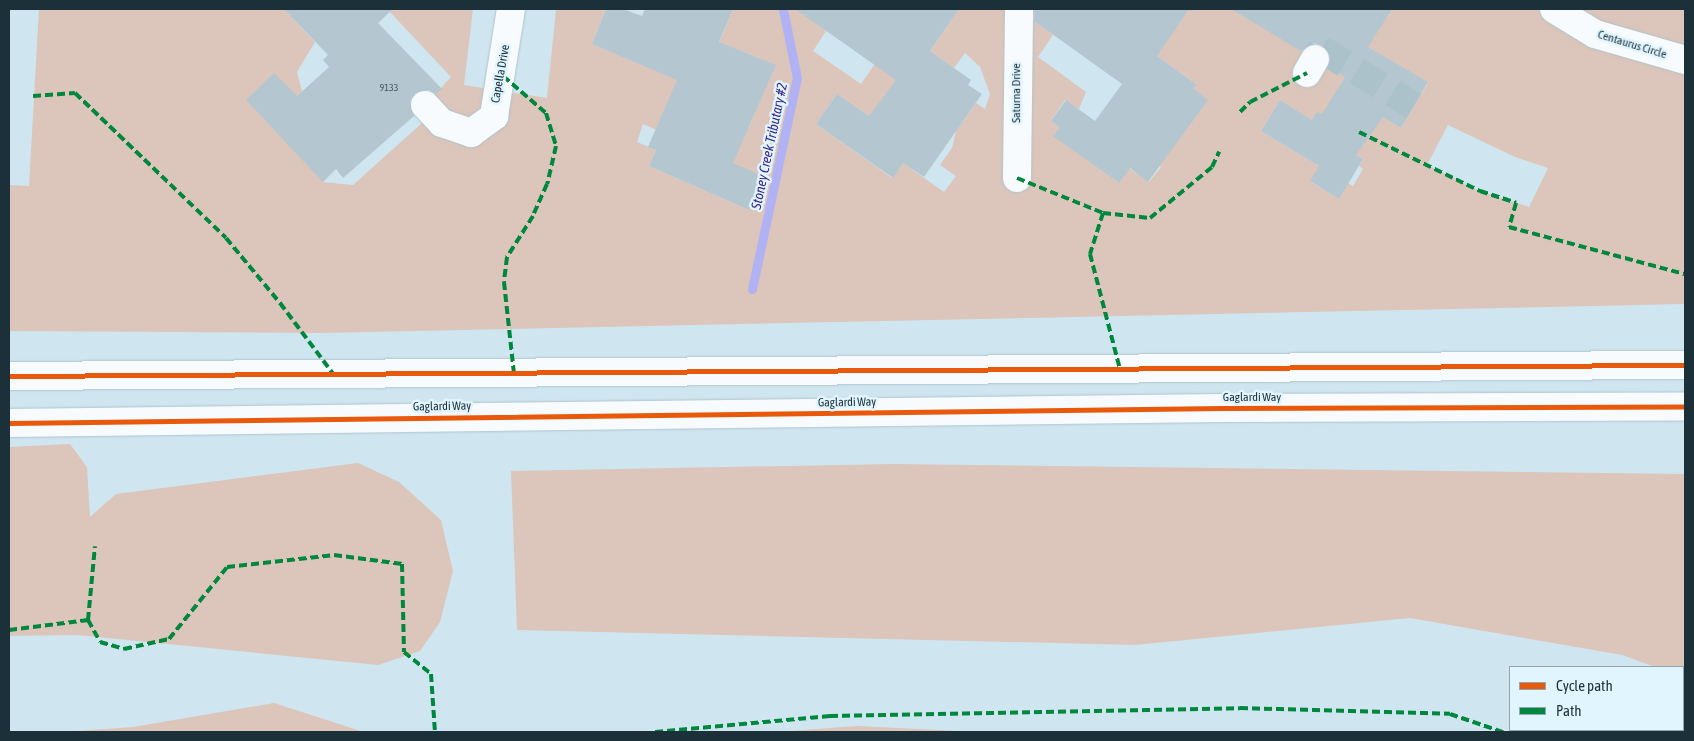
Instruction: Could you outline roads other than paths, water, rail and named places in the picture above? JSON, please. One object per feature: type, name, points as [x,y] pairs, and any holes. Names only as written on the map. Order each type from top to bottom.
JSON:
[{"type":"main road","name":"Capella Drive","points":[[425,105],[442,123],[471,133],[494,116],[511,9]]},
{"type":"main road","name":"Saturna Drive","points":[[1017,178],[1019,9]]},
{"type":"main road","name":"Centaurus Circle","points":[[1554,9],[1595,34],[1685,60]]},
{"type":"main road","points":[[9,376],[1685,365]]},
{"type":"main road","name":"Gaglardi Way","points":[[9,423],[1223,408],[1685,406]]},
{"type":"waterway","name":"Stoney Creek Tributary #2","points":[[752,289],[797,78],[783,9]]},
{"type":"tunnel","points":[[1315,59],[1321,49],[1414,106]]}]
